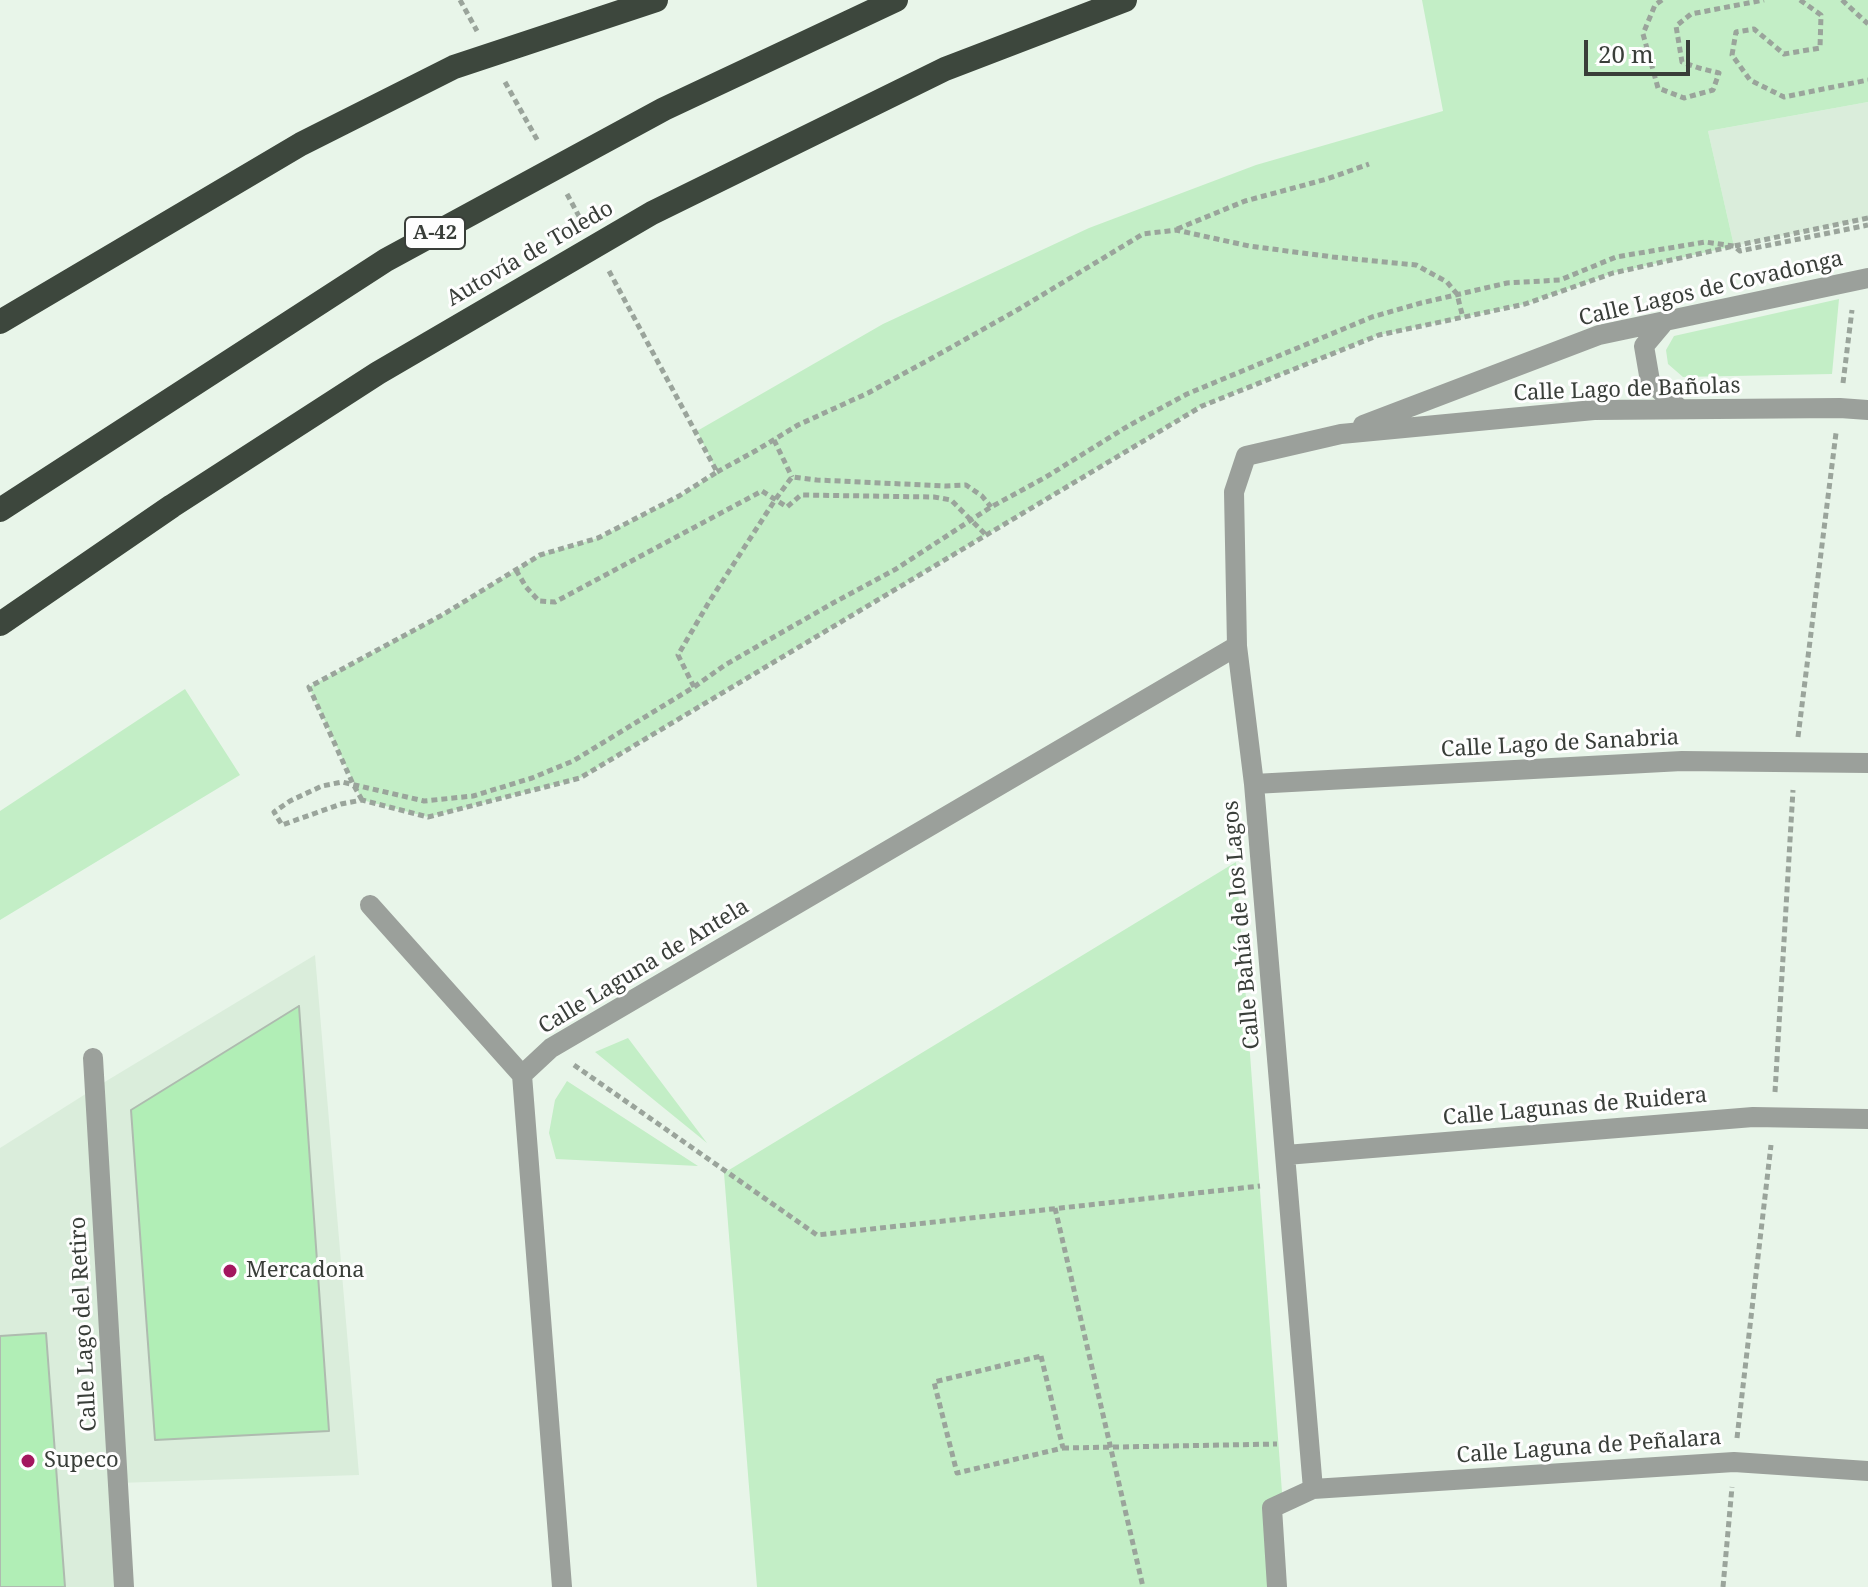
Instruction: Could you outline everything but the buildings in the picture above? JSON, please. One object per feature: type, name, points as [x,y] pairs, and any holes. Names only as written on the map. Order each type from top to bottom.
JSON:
[{"type":"highway","points":[[0,322],[301,144],[454,67],[656,0]]},
{"type":"highway","name":"A-42","points":[[0,510],[386,260],[664,109],[896,0]]},
{"type":"highway","name":"Autovía de Toledo","points":[[0,624],[172,506],[378,373],[652,213],[945,69],[1125,0]]},
{"type":"street","name":"Calle Lagos de Covadonga","points":[[1341,434],[1599,335],[1862,279]]},
{"type":"street","points":[[1665,321],[1644,346],[1650,381],[1680,409]]},
{"type":"street","name":"Calle Lago de Bañolas","points":[[1341,434],[1594,410],[1868,410]]},
{"type":"street","name":"Calle Bahía de los Lagos","points":[[1313,1489],[1254,784],[1237,646],[1234,492],[1246,456],[1341,434]]},
{"type":"street","name":"Calle Laguna de Antela","points":[[522,1075],[551,1048],[1237,646]]},
{"type":"street","name":"Calle Lago de Sanabria","points":[[1254,784],[1682,761],[1868,763]]},
{"type":"street","points":[[370,905],[522,1075],[562,1587]]},
{"type":"street","name":"Calle Lago del Retiro","points":[[93,1058],[124,1587]]},
{"type":"street","name":"Calle Lagunas de Ruidera","points":[[1286,1155],[1774,1117],[1868,1119]]},
{"type":"street","name":"Calle Laguna de Peñalara","points":[[1313,1489],[1734,1462],[1868,1471]]},
{"type":"street","points":[[1277,1587],[1272,1508],[1313,1489]]},
{"type":"path","points":[[1662,0],[1655,5],[1643,34],[1658,88],[1684,98],[1713,90],[1719,73],[1682,62],[1676,26],[1691,14],[1764,0]]},
{"type":"path","points":[[1800,0],[1821,15],[1820,48],[1784,54],[1754,29],[1736,32],[1732,55],[1750,80],[1784,97],[1868,80]]},
{"type":"path","points":[[1842,0],[1868,24]]},
{"type":"path","points":[[362,800],[309,687],[444,614],[540,555],[598,538],[679,496],[798,425],[868,393],[1019,309],[1143,234],[1176,230],[1245,201],[1369,164]]},
{"type":"path","points":[[1868,218],[1734,246],[1613,273],[1525,304],[1379,335],[1202,406],[580,778],[428,817],[362,800],[341,804],[282,825],[274,812],[322,786],[342,782],[424,801],[473,796],[532,778],[573,761],[725,665],[896,569],[991,507],[1128,426],[1187,394],[1372,317],[1507,283],[1560,280],[1616,257],[1705,242],[1734,246],[1740,251],[1868,225]]},
{"type":"path","points":[[1176,230],[1263,248],[1416,265],[1447,282],[1457,294],[1463,318]]},
{"type":"path","points":[[1723,1587],[1734,1462],[1774,1117],[1795,762],[1840,408],[1862,279]]},
{"type":"path","points":[[774,440],[792,477]]},
{"type":"path","points":[[713,461],[717,472]]},
{"type":"path","points":[[792,477],[966,485],[991,507]]},
{"type":"path","points":[[694,687],[678,655],[709,602],[792,477]]},
{"type":"path","points":[[516,570],[539,601],[555,602],[762,491],[787,507],[801,495],[934,497],[951,500],[986,535]]},
{"type":"path","points":[[551,1048],[817,1235],[1288,1183]]},
{"type":"path","points":[[1055,1208],[1143,1587]]},
{"type":"path","points":[[1063,1448],[1041,1356],[934,1382],[957,1473],[1063,1448],[1277,1444]]},
{"type":"shaded area","points":[[1868,102],[1868,218],[1734,246],[1708,131]]},
{"type":"shaded area","points":[[315,955],[359,1475],[118,1483],[125,1587],[0,1587],[0,1148]]},
{"type":"green space","points":[[1422,0],[1868,0],[1868,102],[1708,131],[1734,246],[1613,273],[1525,304],[1379,335],[1202,406],[580,778],[428,817],[362,800],[309,687],[444,614],[540,555],[598,538],[680,496],[717,472],[697,431],[883,324],[1089,228],[1256,165],[1443,111]]},
{"type":"green space","points":[[1839,299],[1832,374],[1683,377],[1668,364],[1666,350],[1674,336]]},
{"type":"green space","points":[[185,689],[240,775],[0,920],[0,811]]},
{"type":"green space","points":[[1236,862],[1283,1506],[1269,1587],[757,1587],[724,1173]]},
{"type":"green space","points":[[628,1038],[707,1143],[595,1052]]},
{"type":"green space","points":[[567,1081],[698,1166],[556,1159],[549,1133],[555,1100]]},
{"type":"place","name":"Mercadona","points":[[230,1271]]},
{"type":"place","name":"Supeco","points":[[28,1461]]}]
